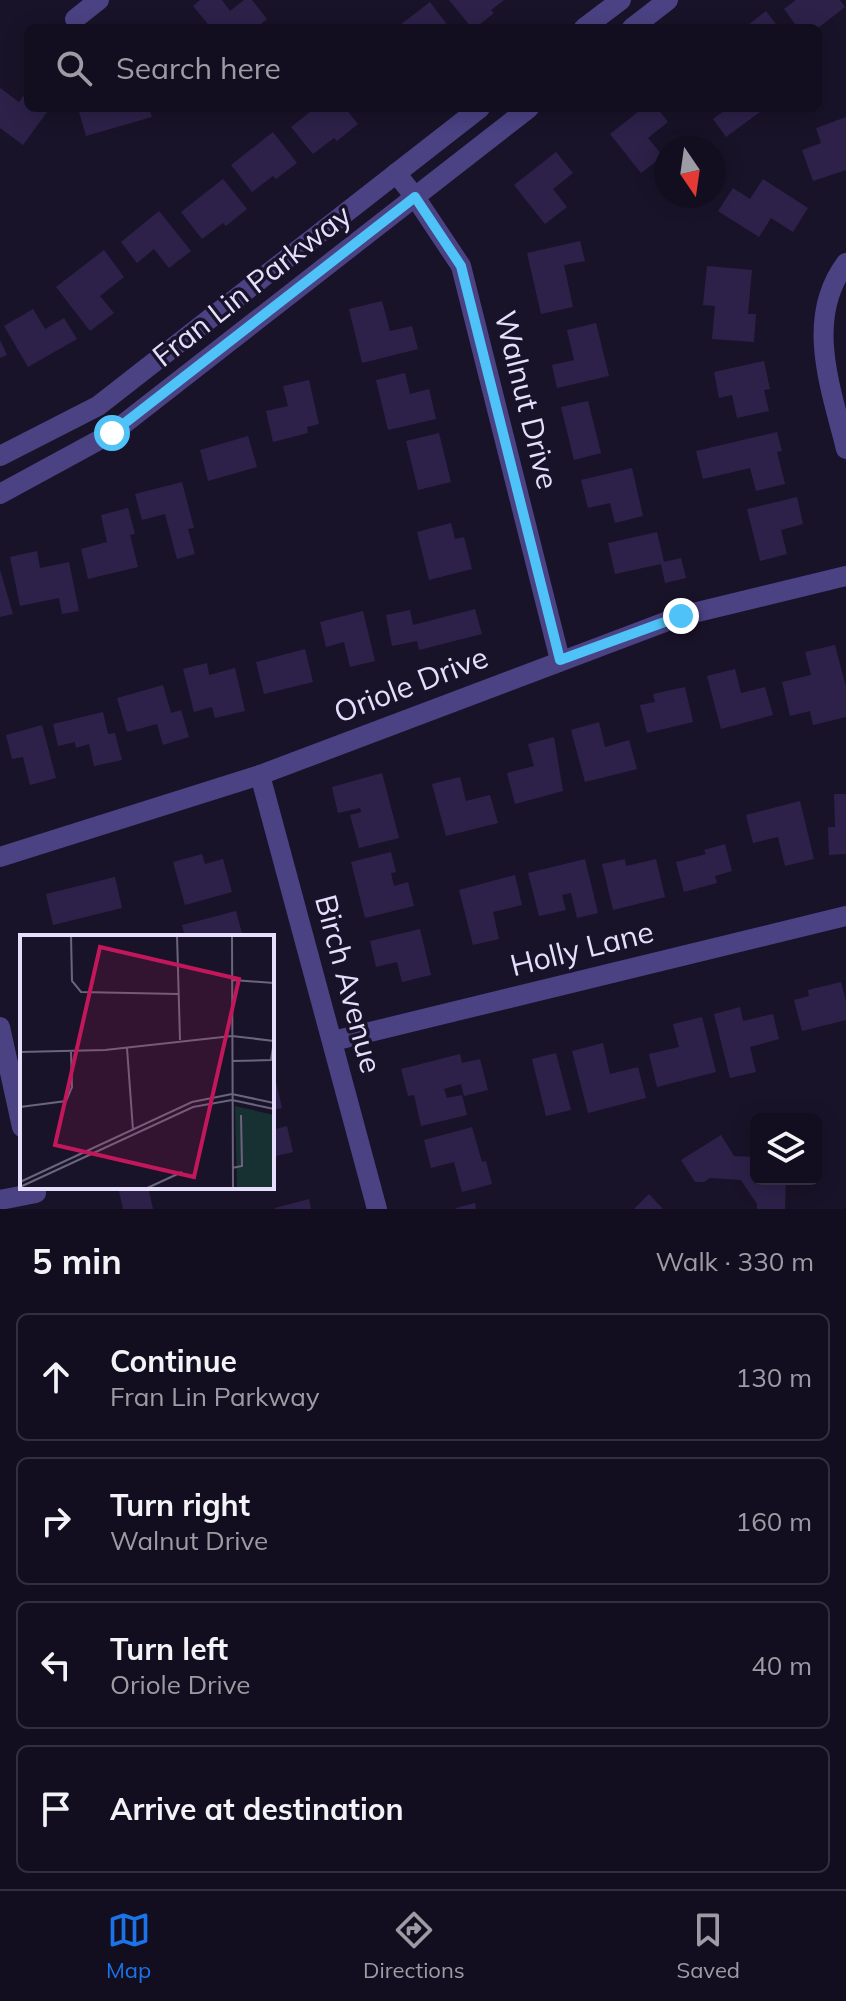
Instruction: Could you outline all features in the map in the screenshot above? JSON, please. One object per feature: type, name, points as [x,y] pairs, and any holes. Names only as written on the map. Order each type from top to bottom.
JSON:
[{"type":"street","points":[[75,19],[99,0]]},
{"type":"street","points":[[589,24],[621,0]]},
{"type":"street","points":[[637,24],[668,0]]},
{"type":"street","name":"Fran Lin Parkway","points":[[0,456],[98,406],[475,112]]},
{"type":"street","name":"Fran Lin Parkway","points":[[0,494],[112,433],[524,112]]},
{"type":"street","name":"Walnut Drive","points":[[396,173],[461,266],[560,660]]},
{"type":"street","points":[[846,263],[829,293],[823,317],[824,359],[846,449]]},
{"type":"street","name":"Oriole Drive","points":[[0,857],[260,775],[681,616],[846,576]]},
{"type":"street","name":"Birch Avenue","points":[[260,775],[377,1209]]},
{"type":"street","name":"Holly Lane","points":[[333,1041],[846,916]]},
{"type":"street","points":[[0,1027],[20,1118]]},
{"type":"street","points":[[0,1200],[37,1196]]},
{"type":"building","points":[[200,0],[222,0],[230,11],[244,0],[252,0],[267,19],[261,24],[208,24],[193,6]]},
{"type":"building","points":[[449,0],[504,0],[480,24],[469,24]]},
{"type":"building","points":[[796,0],[840,0],[845,7],[822,25],[795,24],[784,9]]},
{"type":"building","points":[[430,2],[446,23],[445,24],[401,24]]},
{"type":"building","points":[[766,11],[776,24],[749,24]]},
{"type":"building","points":[[0,88],[19,102],[24,95],[24,112],[47,112],[23,145],[0,128]]},
{"type":"building","points":[[79,112],[150,112],[152,117],[86,136]]},
{"type":"building","points":[[310,112],[348,112],[358,124],[337,141],[334,138],[313,154],[291,127]]},
{"type":"building","points":[[638,112],[660,112],[668,122],[648,138],[654,145],[654,163],[641,173],[610,134]]},
{"type":"building","points":[[723,112],[760,112],[726,137],[713,119]]},
{"type":"building","points":[[846,117],[846,170],[813,181],[802,150],[821,143],[816,128]]},
{"type":"building","points":[[273,132],[297,163],[252,192],[231,165]]},
{"type":"building","points":[[556,152],[573,173],[553,189],[567,207],[545,224],[514,185]]},
{"type":"building","points":[[223,179],[247,209],[226,226],[223,223],[202,239],[181,212]]},
{"type":"building","points":[[763,179],[808,208],[793,232],[771,218],[759,237],[718,211],[726,208],[726,199],[733,188],[750,199]]},
{"type":"building","points":[[159,211],[191,251],[169,268],[154,249],[137,263],[121,242]]},
{"type":"building","points":[[580,241],[585,261],[564,265],[573,307],[541,314],[527,253]]},
{"type":"building","points":[[104,250],[124,277],[100,296],[114,313],[90,331],[56,287]]},
{"type":"building","points":[[707,266],[752,270],[748,314],[756,314],[754,342],[712,339],[715,306],[703,305]]},
{"type":"building","points":[[382,301],[390,331],[412,326],[418,349],[362,363],[349,309]]},
{"type":"building","points":[[33,309],[45,329],[64,318],[77,339],[28,367],[4,326]]},
{"type":"building","points":[[596,323],[609,376],[557,388],[552,365],[574,360],[567,330]]},
{"type":"building","points":[[0,340],[7,355],[0,358]]},
{"type":"building","points":[[764,361],[770,389],[764,390],[769,411],[737,418],[732,395],[719,398],[714,372]]},
{"type":"building","points":[[405,373],[410,394],[429,389],[436,419],[388,430],[376,380]]},
{"type":"building","points":[[309,380],[319,424],[307,427],[308,433],[273,442],[266,411],[288,406],[283,386]]},
{"type":"building","points":[[588,401],[601,453],[574,460],[561,407]]},
{"type":"building","points":[[777,432],[782,451],[777,452],[785,484],[756,491],[750,468],[703,479],[696,451]]},
{"type":"building","points":[[439,433],[451,482],[418,490],[406,441]]},
{"type":"building","points":[[248,436],[257,467],[208,481],[200,450]]},
{"type":"building","points":[[632,468],[643,516],[615,523],[610,503],[588,508],[581,480]]},
{"type":"building","points":[[182,482],[194,528],[188,529],[195,554],[177,559],[165,514],[142,520],[135,494]]},
{"type":"building","points":[[797,497],[803,524],[781,530],[787,554],[760,561],[747,509]]},
{"type":"building","points":[[128,508],[135,534],[130,535],[138,567],[88,579],[81,549],[107,542],[101,515]]},
{"type":"building","points":[[451,523],[455,539],[464,537],[472,569],[429,580],[417,532]]},
{"type":"building","points":[[657,532],[664,562],[681,558],[686,578],[665,583],[661,564],[615,574],[608,543]]},
{"type":"building","points":[[37,551],[40,568],[69,562],[79,611],[62,614],[59,598],[20,606],[10,557]]},
{"type":"building","points":[[0,570],[13,614],[0,617]]},
{"type":"building","points":[[475,609],[482,634],[419,650],[417,641],[392,646],[386,615],[410,610],[413,625]]},
{"type":"building","points":[[363,611],[375,661],[350,667],[344,642],[326,647],[320,622]]},
{"type":"building","points":[[835,645],[846,687],[846,717],[813,725],[810,711],[790,716],[782,682],[811,675],[805,652]]},
{"type":"building","points":[[305,649],[313,682],[264,694],[256,662]]},
{"type":"building","points":[[207,663],[209,675],[235,668],[245,711],[215,718],[212,707],[194,712],[183,669]]},
{"type":"building","points":[[735,669],[741,693],[765,687],[773,715],[721,729],[707,676]]},
{"type":"building","points":[[163,685],[171,713],[181,710],[189,737],[163,745],[157,724],[127,732],[117,698]]},
{"type":"building","points":[[685,687],[693,722],[647,733],[640,705],[655,702],[653,694]]},
{"type":"building","points":[[103,712],[108,734],[115,733],[122,760],[94,766],[89,744],[76,748],[75,742],[58,746],[53,724]]},
{"type":"building","points":[[599,722],[605,747],[629,740],[637,769],[585,782],[571,730]]},
{"type":"building","points":[[42,725],[56,778],[30,785],[23,757],[12,759],[6,735]]},
{"type":"building","points":[[554,737],[563,791],[515,804],[507,773],[534,766],[528,744]]},
{"type":"building","points":[[382,773],[399,838],[359,848],[350,815],[361,812],[360,808],[338,813],[332,787]]},
{"type":"building","points":[[460,777],[466,801],[490,795],[498,823],[446,836],[432,784]]},
{"type":"building","points":[[834,794],[846,794],[846,854],[829,855],[828,827],[835,827]]},
{"type":"building","points":[[800,801],[814,859],[785,866],[778,837],[753,843],[746,815]]},
{"type":"building","points":[[725,844],[732,871],[715,876],[717,883],[684,892],[676,862],[706,854],[704,850]]},
{"type":"building","points":[[391,852],[396,872],[391,873],[394,886],[408,882],[414,906],[365,918],[351,862]]},
{"type":"building","points":[[202,854],[205,864],[223,859],[232,892],[185,905],[173,862]]},
{"type":"building","points":[[585,859],[598,913],[577,918],[571,893],[562,895],[566,910],[539,916],[528,873]]},
{"type":"building","points":[[625,859],[626,866],[656,859],[665,897],[613,910],[602,864]]},
{"type":"building","points":[[515,875],[522,905],[493,912],[499,939],[473,945],[459,890]]},
{"type":"building","points":[[115,877],[122,908],[53,925],[46,894]]},
{"type":"building","points":[[236,911],[242,935],[184,935],[182,925]]},
{"type":"building","points":[[420,929],[431,975],[402,982],[397,962],[376,967],[370,941]]},
{"type":"building","points":[[841,982],[846,1001],[846,1020],[802,1031],[794,1000],[809,996],[808,990]]},
{"type":"building","points":[[740,1007],[743,1021],[773,1014],[779,1039],[750,1047],[756,1072],[730,1078],[714,1014]]},
{"type":"building","points":[[702,1017],[716,1072],[657,1087],[649,1054],[679,1047],[673,1024]]},
{"type":"building","points":[[603,1043],[610,1074],[638,1067],[646,1098],[588,1113],[572,1051]]},
{"type":"building","points":[[556,1053],[571,1110],[546,1116],[532,1059]]},
{"type":"building","points":[[460,1054],[462,1063],[480,1059],[488,1090],[464,1096],[461,1084],[444,1089],[447,1098],[462,1095],[467,1115],[421,1126],[414,1095],[408,1096],[401,1069]]},
{"type":"building","points":[[274,1082],[282,1108],[274,1110]]},
{"type":"building","points":[[287,1126],[293,1152],[274,1157],[274,1129]]},
{"type":"building","points":[[472,1127],[492,1184],[462,1192],[454,1162],[431,1168],[424,1140]]},
{"type":"building","points":[[721,1135],[734,1156],[750,1157],[750,1185],[786,1185],[785,1209],[757,1209],[757,1204],[741,1180],[710,1178],[695,1182],[681,1160]]},
{"type":"building","points":[[118,1189],[148,1189],[153,1209],[123,1209]]},
{"type":"building","points":[[649,1194],[663,1209],[634,1209]]},
{"type":"building","points":[[309,1199],[311,1209],[275,1209],[275,1208]]},
{"type":"building","points":[[475,1203],[476,1209],[456,1209],[456,1208]]},
{"type":"route","points":[[112,433],[415,197],[461,266],[560,660],[681,616]]}]
